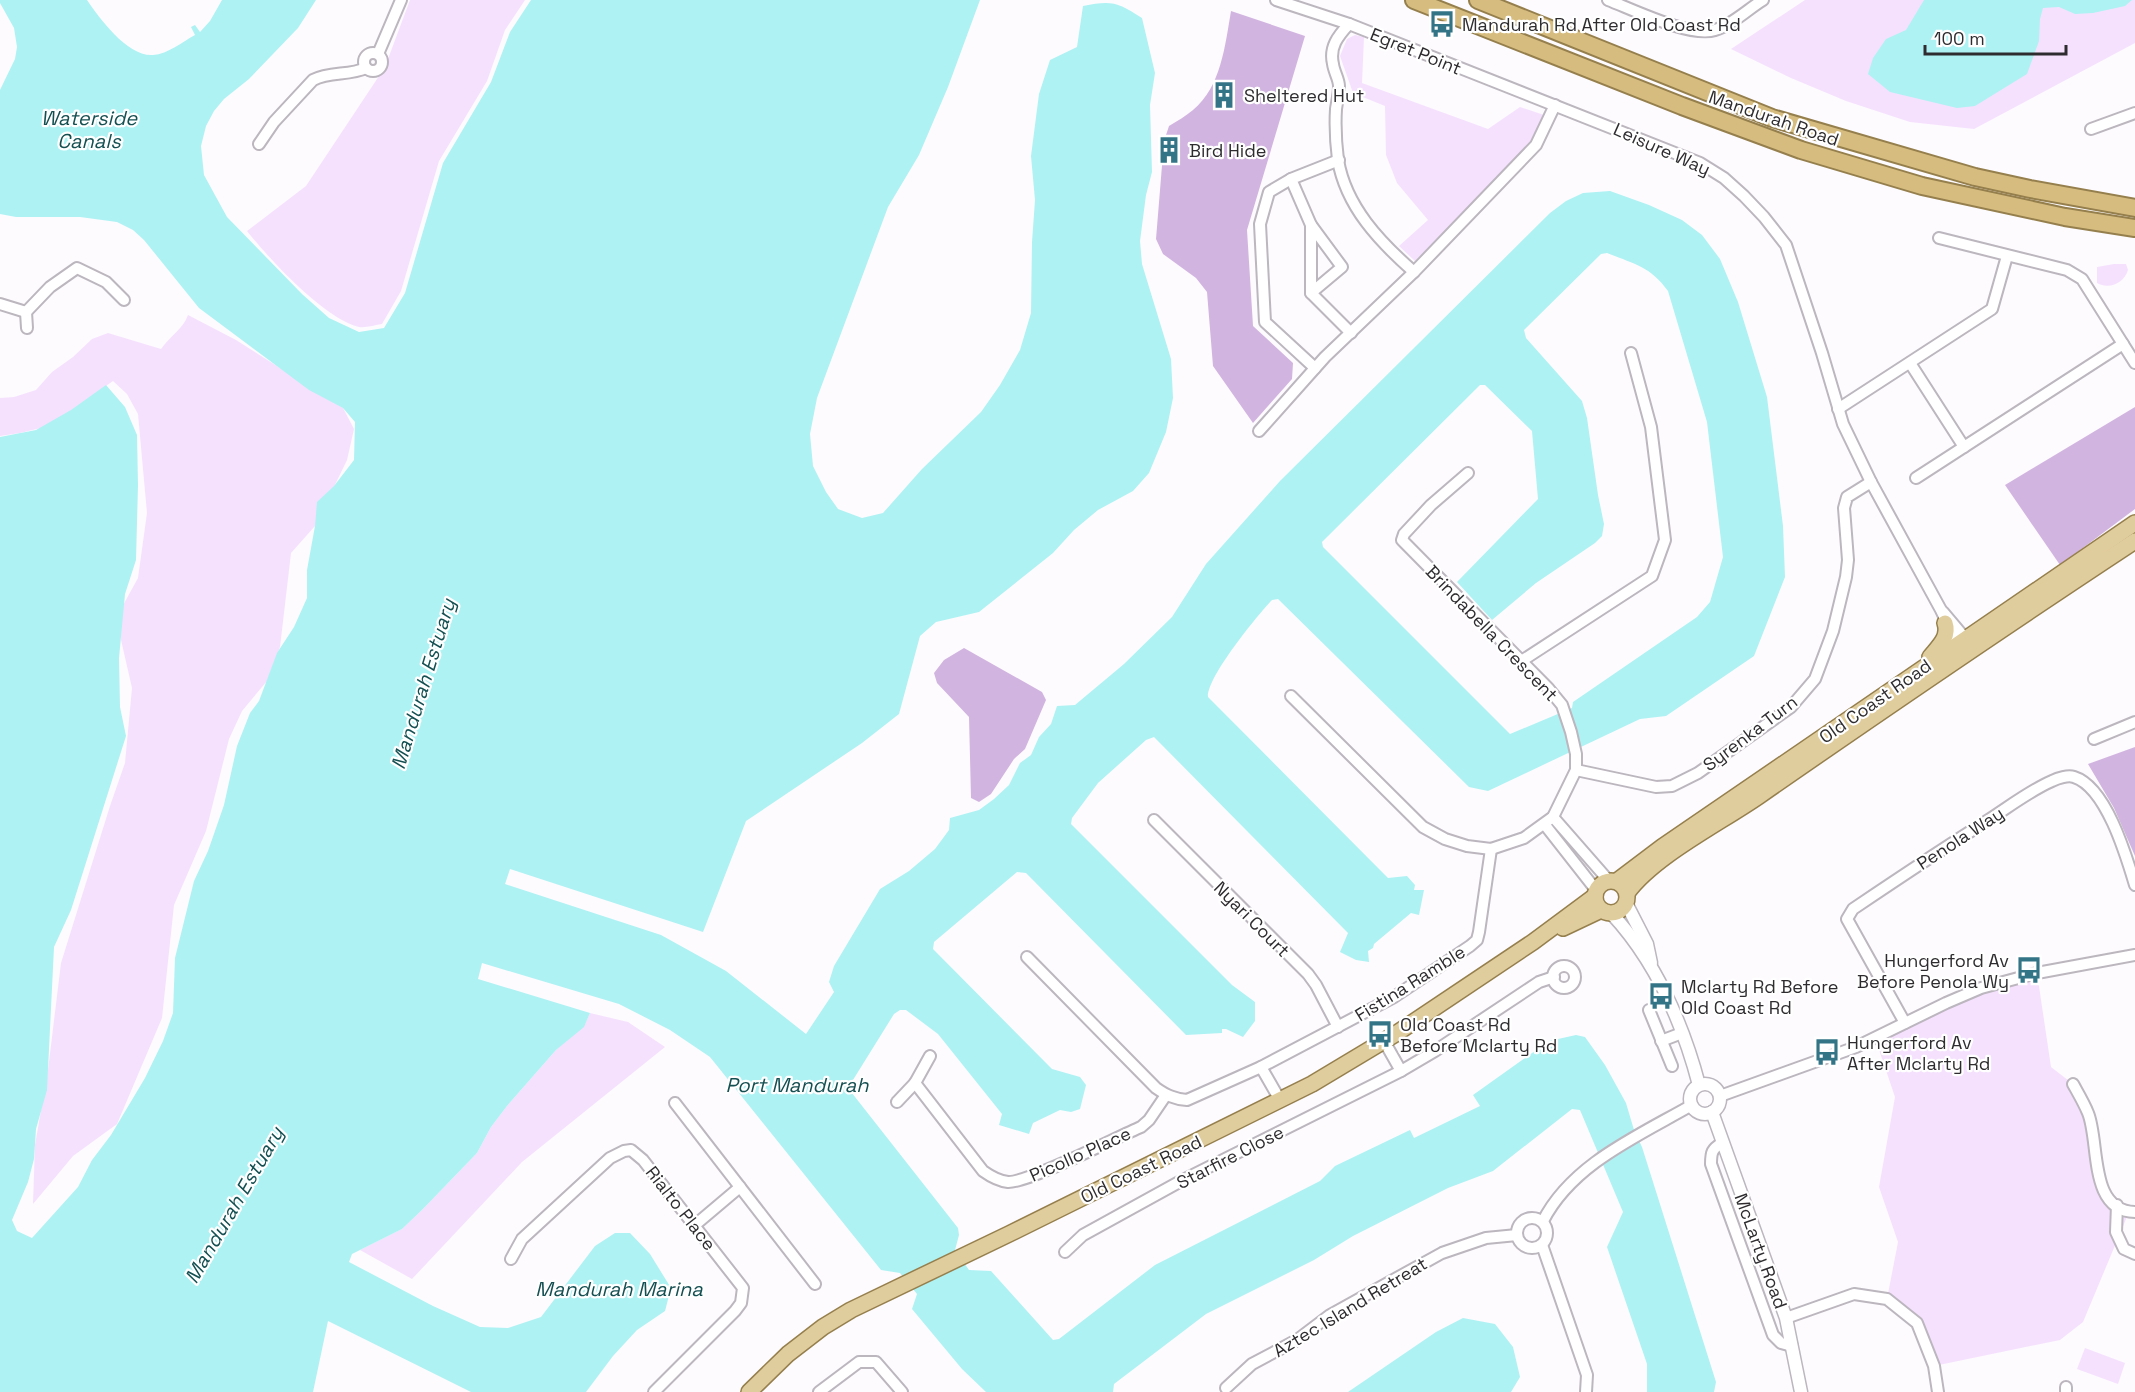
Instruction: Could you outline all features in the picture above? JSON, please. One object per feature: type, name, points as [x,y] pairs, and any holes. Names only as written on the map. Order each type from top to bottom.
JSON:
[{"type":"highway","name":"Mandurah Road","points":[[1414,0],[1671,102],[1801,150],[1922,186],[2065,217],[2135,228]]},
{"type":"highway","name":"Mandurah Road","points":[[1478,0],[1772,118],[1975,177],[2135,208]]},
{"type":"main road","name":"Old Coast Road","points":[[1605,895],[1621,910],[1635,882],[1667,856],[1736,812],[2135,523]]},
{"type":"main road","name":"Old Coast Road","points":[[749,1392],[788,1354],[823,1327],[851,1310],[1280,1100],[1384,1041],[1605,895],[1662,847],[1911,676],[1965,647],[2135,541]]},
{"type":"main road","points":[[1911,676],[1944,640],[1947,629],[1943,617]]},
{"type":"main road","points":[[1605,895],[1624,886],[1627,898]]},
{"type":"street","points":[[259,144],[274,122],[314,80],[321,76],[356,72],[366,68],[364,62],[366,56],[372,53],[378,54],[400,0]]},
{"type":"street","name":"Egret Point","points":[[1276,0],[1349,24],[1555,105]]},
{"type":"street","points":[[1608,0],[1683,28],[1701,32],[1723,27],[1763,0]]},
{"type":"street","points":[[1349,24],[1337,37],[1332,49],[1332,63],[1339,86],[1336,111],[1338,160],[1347,190],[1366,224],[1388,249],[1414,272]]},
{"type":"street","points":[[1259,431],[1315,368],[1414,272],[1536,145],[1555,105]]},
{"type":"street","name":"Leisure Way","points":[[1555,105],[1706,166],[1724,178],[1764,217],[1786,245],[1843,424],[1871,482],[1943,617],[1965,647]]},
{"type":"street","points":[[2091,129],[2135,113]]},
{"type":"street","points":[[1315,368],[1265,322],[1260,224],[1269,192],[1292,179],[1338,160]]},
{"type":"street","points":[[1292,179],[1311,225],[1342,267],[1311,293]]},
{"type":"street","points":[[1311,225],[1311,293],[1351,333]]},
{"type":"street","points":[[1939,238],[2067,270],[2082,279],[2135,363]]},
{"type":"street","points":[[1838,409],[1992,309],[2007,256]]},
{"type":"street","points":[[27,328],[26,312],[50,287],[77,268],[106,282],[124,300]]},
{"type":"street","points":[[0,304],[26,312]]},
{"type":"street","points":[[1916,478],[2123,344]]},
{"type":"street","points":[[1523,660],[1652,576],[1665,540],[1651,427],[1631,353]]},
{"type":"street","points":[[1910,363],[1964,447]]},
{"type":"street","name":"Brindabella Crescent","points":[[1468,473],[1431,505],[1404,534],[1402,540],[1523,660],[1562,705],[1576,754],[1576,770],[1549,821]]},
{"type":"street","name":"Syrenka Turn","points":[[1576,770],[1656,787],[1672,786],[1698,773],[1791,706],[1815,679],[1833,631],[1848,560],[1844,508],[1847,497],[1871,482]]},
{"type":"street","points":[[1291,696],[1424,827],[1445,839],[1467,846],[1491,849],[1524,838],[1549,821],[1605,895],[1652,966],[1682,1033],[1700,1085]]},
{"type":"street","points":[[2094,739],[2135,722]]},
{"type":"street","name":"Penola Way","points":[[1905,1023],[1847,919],[1853,909],[1959,837],[2016,802],[2052,781],[2071,776],[2085,782],[2103,804],[2118,832],[2135,885]]},
{"type":"street","name":"Nyari Court","points":[[1154,820],[1308,974],[1338,1027]]},
{"type":"street","name":"Fistina Ramble","points":[[1166,1095],[1187,1100],[1261,1067],[1394,998],[1470,946],[1477,940],[1491,849]]},
{"type":"street","points":[[1627,898],[1647,944],[1652,966]]},
{"type":"street","points":[[1720,1096],[1831,1057],[1981,988],[2004,981],[2135,955]]},
{"type":"street","points":[[1027,957],[1156,1088],[1166,1095]]},
{"type":"street","name":"Starfire Close","points":[[1065,1252],[1083,1235],[1181,1181],[1401,1071],[1539,982],[1554,977]]},
{"type":"street","points":[[1648,1010],[1672,1066]]},
{"type":"street","points":[[1661,1041],[1682,1033]]},
{"type":"street","points":[[1384,1041],[1401,1071]]},
{"type":"street","points":[[897,1102],[915,1083],[930,1056]]},
{"type":"street","points":[[1261,1067],[1280,1100]]},
{"type":"street","name":"Picollo Place","points":[[915,1083],[983,1171],[992,1177],[1008,1182],[1029,1177],[1141,1126],[1149,1120],[1166,1095]]},
{"type":"street","points":[[2073,1084],[2089,1114],[2100,1184],[2112,1203],[2129,1212],[2135,1212]]},
{"type":"street","points":[[1700,1085],[1713,1086],[1720,1096],[1719,1105],[1712,1112],[1698,1112],[1692,1105],[1690,1100],[1692,1091],[1700,1085]]},
{"type":"street","points":[[675,1103],[815,1284]]},
{"type":"street","points":[[1543,1221],[1552,1204],[1569,1184],[1600,1160],[1692,1105]]},
{"type":"street","name":"McLarty Road","points":[[1712,1112],[1786,1318],[1801,1392]]},
{"type":"street","points":[[1722,1143],[1711,1152],[1711,1164],[1773,1335],[1781,1343],[1792,1346]]},
{"type":"street","name":"Rialto Place","points":[[512,1259],[522,1239],[609,1158],[631,1150],[643,1160],[743,1288],[741,1303],[654,1392]]},
{"type":"street","points":[[695,1225],[740,1187]]},
{"type":"street","points":[[2117,1205],[2116,1232],[2124,1249],[2135,1254]]},
{"type":"street","points":[[1527,1218],[1543,1221],[1548,1230],[1542,1245],[1535,1248],[1526,1247],[1520,1243],[1517,1235],[1518,1226],[1527,1218]]},
{"type":"street","name":"Aztec Island Retreat","points":[[1226,1388],[1252,1364],[1297,1340],[1330,1315],[1442,1253],[1486,1238],[1517,1235]]},
{"type":"street","points":[[1542,1245],[1587,1375],[1586,1392]]},
{"type":"street","points":[[1786,1318],[1854,1294],[1887,1299],[1917,1323],[1934,1366],[1938,1392]]},
{"type":"street","points":[[819,1392],[859,1362],[867,1361],[876,1362],[902,1392]]},
{"type":"shaded area","points":[[410,0],[525,0],[505,30],[487,81],[439,161],[401,291],[382,324],[359,327],[330,313],[314,300],[283,272],[247,231],[306,186],[385,67]]},
{"type":"shaded area","points":[[1805,0],[2135,0],[2135,43],[1974,129],[1910,122],[1846,101],[1731,49]]},
{"type":"shaded area","points":[[1231,11],[1305,36],[1247,230],[1253,326],[1293,363],[1292,379],[1253,423],[1213,366],[1207,292],[1196,278],[1163,254],[1156,239],[1164,141],[1169,126],[1193,110],[1210,90],[1220,65]]},
{"type":"shaded area","points":[[1355,35],[1364,37],[1362,83],[1488,129],[1520,107],[1544,115],[1533,140],[1415,261],[1399,246],[1428,220],[1397,183],[1386,155],[1385,106],[1353,93],[1340,56],[1347,39]]},
{"type":"shaded area","points":[[2126,264],[2128,270],[2120,282],[2106,286],[2097,283],[2097,267]]},
{"type":"shaded area","points":[[188,315],[236,340],[343,408],[354,429],[347,460],[315,526],[291,553],[280,647],[267,681],[242,711],[229,739],[206,831],[174,905],[162,1018],[117,1124],[73,1156],[33,1204],[35,1145],[48,1070],[61,963],[125,763],[132,688],[116,618],[138,578],[147,513],[138,414],[127,394],[113,381],[49,426],[0,436],[0,398],[14,397],[36,390],[52,372],[92,339],[108,333],[161,349]]},
{"type":"shaded area","points":[[2135,407],[2135,509],[2060,565],[2005,485]]},
{"type":"shaded area","points":[[964,648],[1042,692],[1046,700],[1025,749],[1014,759],[991,794],[979,802],[971,798],[969,717],[937,683],[934,673],[944,660]]},
{"type":"shaded area","points":[[2135,747],[2135,856],[2114,808],[2088,764]]},
{"type":"shaded area","points":[[2037,973],[2051,1067],[2073,1084],[2089,1114],[2100,1184],[2129,1212],[2083,1322],[2060,1340],[1934,1366],[1917,1323],[1887,1299],[1898,1242],[1879,1187],[1895,1097],[1875,1038],[1946,1003]]},
{"type":"shaded area","points":[[590,1013],[628,1022],[665,1047],[522,1162],[412,1279],[360,1250],[402,1229],[422,1210],[477,1153],[491,1127],[507,1106],[556,1050],[585,1024]]},
{"type":"shaded area","points":[[2085,1348],[2125,1363],[2118,1384],[2077,1369]]},
{"type":"water","points":[[0,0],[87,0],[99,17],[125,43],[134,50],[153,55],[169,50],[195,35],[191,27],[195,25],[200,32],[210,21],[222,0],[316,0],[298,28],[249,79],[224,99],[214,111],[206,126],[201,146],[204,175],[227,217],[302,294],[329,318],[359,332],[384,328],[405,293],[443,163],[491,82],[510,32],[531,0],[980,0],[948,87],[919,155],[888,207],[817,398],[810,434],[813,466],[826,492],[838,509],[862,518],[883,513],[922,469],[981,412],[1020,350],[1031,313],[1035,200],[1031,156],[1039,94],[1050,60],[1077,47],[1083,6],[1101,3],[1114,4],[1142,18],[1155,73],[1150,105],[1152,172],[1146,195],[1140,241],[1142,264],[1171,359],[1173,398],[1166,432],[1149,473],[1133,491],[1098,510],[1074,530],[1053,553],[979,612],[936,622],[920,636],[899,714],[862,743],[746,821],[703,932],[510,869],[505,884],[661,935],[726,971],[806,1034],[834,992],[829,982],[834,966],[880,889],[909,871],[935,849],[949,830],[950,818],[979,810],[1009,785],[1020,763],[1031,755],[1039,737],[1051,724],[1057,706],[1075,705],[1124,664],[1172,617],[1206,564],[1280,481],[1550,213],[1566,201],[1583,193],[1610,191],[1682,220],[1702,235],[1720,259],[1738,302],[1767,397],[1783,526],[1785,577],[1754,656],[1666,716],[1640,719],[1488,791],[1469,787],[1278,599],[1272,600],[1224,662],[1215,676],[1208,697],[1388,878],[1407,876],[1415,885],[1414,890],[1424,890],[1419,915],[1411,913],[1374,944],[1373,948],[1368,951],[1369,962],[1356,960],[1340,952],[1348,933],[1154,737],[1146,740],[1098,783],[1072,818],[1071,824],[1232,985],[1255,1002],[1255,1021],[1243,1037],[1226,1029],[1222,1029],[1222,1033],[1186,1035],[1026,873],[1017,872],[934,942],[933,949],[1052,1069],[1080,1077],[1086,1085],[1080,1109],[1071,1112],[1060,1110],[1033,1123],[1029,1134],[999,1125],[1002,1114],[938,1034],[906,1010],[900,1010],[894,1014],[848,1088],[958,1228],[959,1235],[955,1250],[969,1270],[991,1271],[1053,1340],[1059,1339],[1155,1265],[1320,1181],[1335,1166],[1410,1130],[1414,1138],[1480,1106],[1473,1095],[1549,1041],[1576,1035],[1585,1037],[1605,1065],[1626,1103],[1642,1147],[1716,1382],[1714,1392],[1647,1392],[1647,1364],[1607,1247],[1623,1212],[1580,1110],[1572,1109],[1493,1171],[1448,1188],[1353,1236],[1314,1260],[1206,1314],[1114,1384],[1113,1392],[986,1392],[962,1369],[912,1309],[917,1294],[900,1273],[881,1270],[710,1057],[670,1030],[619,1004],[482,963],[478,979],[590,1013],[584,1027],[556,1050],[507,1106],[491,1127],[477,1153],[422,1210],[402,1229],[352,1254],[349,1262],[433,1306],[480,1327],[508,1328],[541,1317],[595,1246],[615,1233],[630,1233],[650,1254],[671,1288],[665,1311],[637,1330],[613,1356],[586,1392],[471,1392],[328,1321],[313,1392],[0,1392],[0,437],[36,430],[71,410],[106,385],[125,407],[137,435],[136,560],[125,594],[119,658],[120,707],[126,736],[71,910],[54,947],[47,1090],[36,1129],[34,1159],[28,1182],[12,1220],[17,1231],[32,1238],[78,1187],[92,1160],[111,1135],[145,1078],[163,1041],[173,1013],[175,958],[194,881],[208,851],[224,805],[237,746],[250,713],[259,701],[277,653],[294,627],[307,598],[307,570],[317,502],[334,486],[354,460],[355,422],[343,408],[309,390],[199,308],[144,240],[133,230],[117,222],[80,217],[16,217],[0,214],[0,90],[15,59],[17,47],[14,28]],"holes":[[[1607,253],[1648,271],[1668,291],[1707,422],[1723,557],[1710,602],[1697,617],[1573,702],[1572,708],[1510,734],[1323,547],[1322,542],[1480,385],[1485,385],[1532,431],[1538,499],[1457,582],[1492,620],[1536,583],[1602,536],[1604,524],[1587,418],[1582,401],[1526,338],[1524,330],[1601,254]]]},
{"type":"water","points":[[1924,0],[2132,0],[2125,6],[2093,13],[2075,14],[2059,7],[2043,8],[2039,41],[2027,74],[1975,106],[1957,108],[1890,92],[1868,74],[1873,58],[1886,39],[1906,30]]},
{"type":"water","points":[[1463,1318],[1495,1324],[1513,1347],[1520,1377],[1511,1392],[1348,1392],[1436,1332]]},
{"type":"place","name":"Mandurah Rd After Old Coast Rd","points":[[1442,24]]},
{"type":"place","name":"Sheltered Hut","points":[[1224,95]]},
{"type":"place","name":"Bird Hide","points":[[1169,150]]},
{"type":"place","name":"Hungerford Av Before Penola Wy","points":[[2029,970]]},
{"type":"place","name":"Mclarty Rd Before Old Coast Rd","points":[[1661,996]]},
{"type":"place","name":"Old Coast Rd Before Mclarty Rd","points":[[1380,1034]]},
{"type":"place","name":"Hungerford Av After Mclarty Rd","points":[[1827,1052]]},
{"type":"water label","name":"Waterside Canals","points":[[89,130]]},
{"type":"water label","name":"Mandurah Estuary","points":[[423,684]]},
{"type":"water label","name":"Port Mandurah","points":[[797,1085]]},
{"type":"water label","name":"Mandurah Estuary","points":[[234,1205]]},
{"type":"water label","name":"Mandurah Marina","points":[[619,1289]]}]
